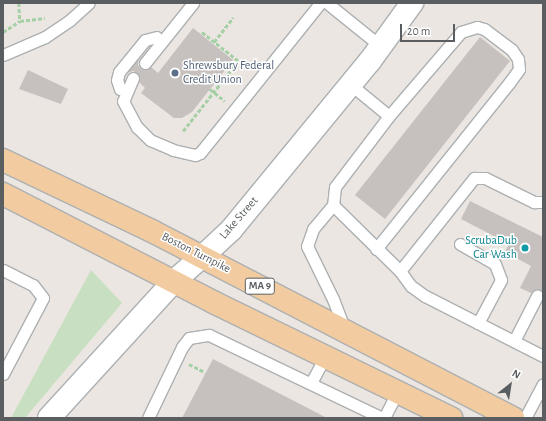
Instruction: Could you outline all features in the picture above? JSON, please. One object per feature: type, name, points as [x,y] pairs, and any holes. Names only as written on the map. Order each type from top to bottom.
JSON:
[{"type":"highway","name":"Boston Turnpike","points":[[3,160],[344,328],[513,418]]},
{"type":"highway","points":[[3,194],[325,357],[451,418]]},
{"type":"street","name":"Lake Street","points":[[49,418],[174,281],[231,230],[350,84],[412,3]]},
{"type":"lane","points":[[3,55],[45,37],[70,20],[89,3]]},
{"type":"lane","points":[[157,37],[143,61],[193,3]]},
{"type":"lane","points":[[168,33],[145,40],[119,72],[117,80],[123,101],[137,127],[150,140],[173,150],[195,155],[200,153],[320,3]]},
{"type":"lane","points":[[327,3],[380,45]]},
{"type":"lane","points":[[344,328],[328,287],[307,246],[313,229],[333,205],[335,187],[389,116],[461,32],[477,27],[484,29],[512,50],[518,59],[519,69],[376,249]]},
{"type":"lane","points":[[120,90],[131,76],[123,101]]},
{"type":"lane","points":[[350,84],[389,116]]},
{"type":"lane","points":[[400,271],[474,178],[485,178],[534,202],[543,202]]},
{"type":"lane","points":[[333,205],[400,271],[411,286],[425,296],[543,356]]},
{"type":"lane","points":[[460,244],[495,264],[501,280],[478,323]]},
{"type":"lane","points":[[3,270],[33,285],[42,298],[3,374]]},
{"type":"lane","points":[[514,341],[537,296]]},
{"type":"lane","points":[[148,418],[182,347],[190,338],[209,334],[383,418],[397,392]]},
{"type":"lane","points":[[311,383],[325,357]]},
{"type":"lane","points":[[525,418],[543,384]]},
{"type":"path","points":[[19,3],[20,21]]},
{"type":"path","points":[[3,32],[20,21],[49,17]]},
{"type":"path","points":[[214,42],[233,18]]},
{"type":"path","points":[[183,131],[238,61],[200,31]]},
{"type":"path","points":[[210,89],[214,92]]},
{"type":"green space","points":[[91,270],[122,303],[25,418],[11,418]]},
{"type":"building","name":"Shrewsbury Federal Credit Union","points":[[193,28],[233,60],[192,112],[182,118],[174,118],[141,93],[145,88],[139,82],[138,74],[133,71],[127,73],[139,58],[138,65],[141,69],[151,67],[158,73]]},
{"type":"building","points":[[480,37],[510,61],[385,219],[355,195]]},
{"type":"building","points":[[28,70],[68,89],[61,104],[19,89]]},
{"type":"building","name":"ScrubaDub Car Wash","points":[[470,201],[543,237],[543,292],[537,289],[531,293],[520,288],[531,266],[505,252],[509,244],[461,219]]},
{"type":"building","points":[[213,359],[327,418],[182,418]]},
{"type":"place","name":"Shrewsbury Federal Credit Union","points":[[175,73]]},
{"type":"place","name":"ScrubaDub Car Wash","points":[[525,248]]}]
